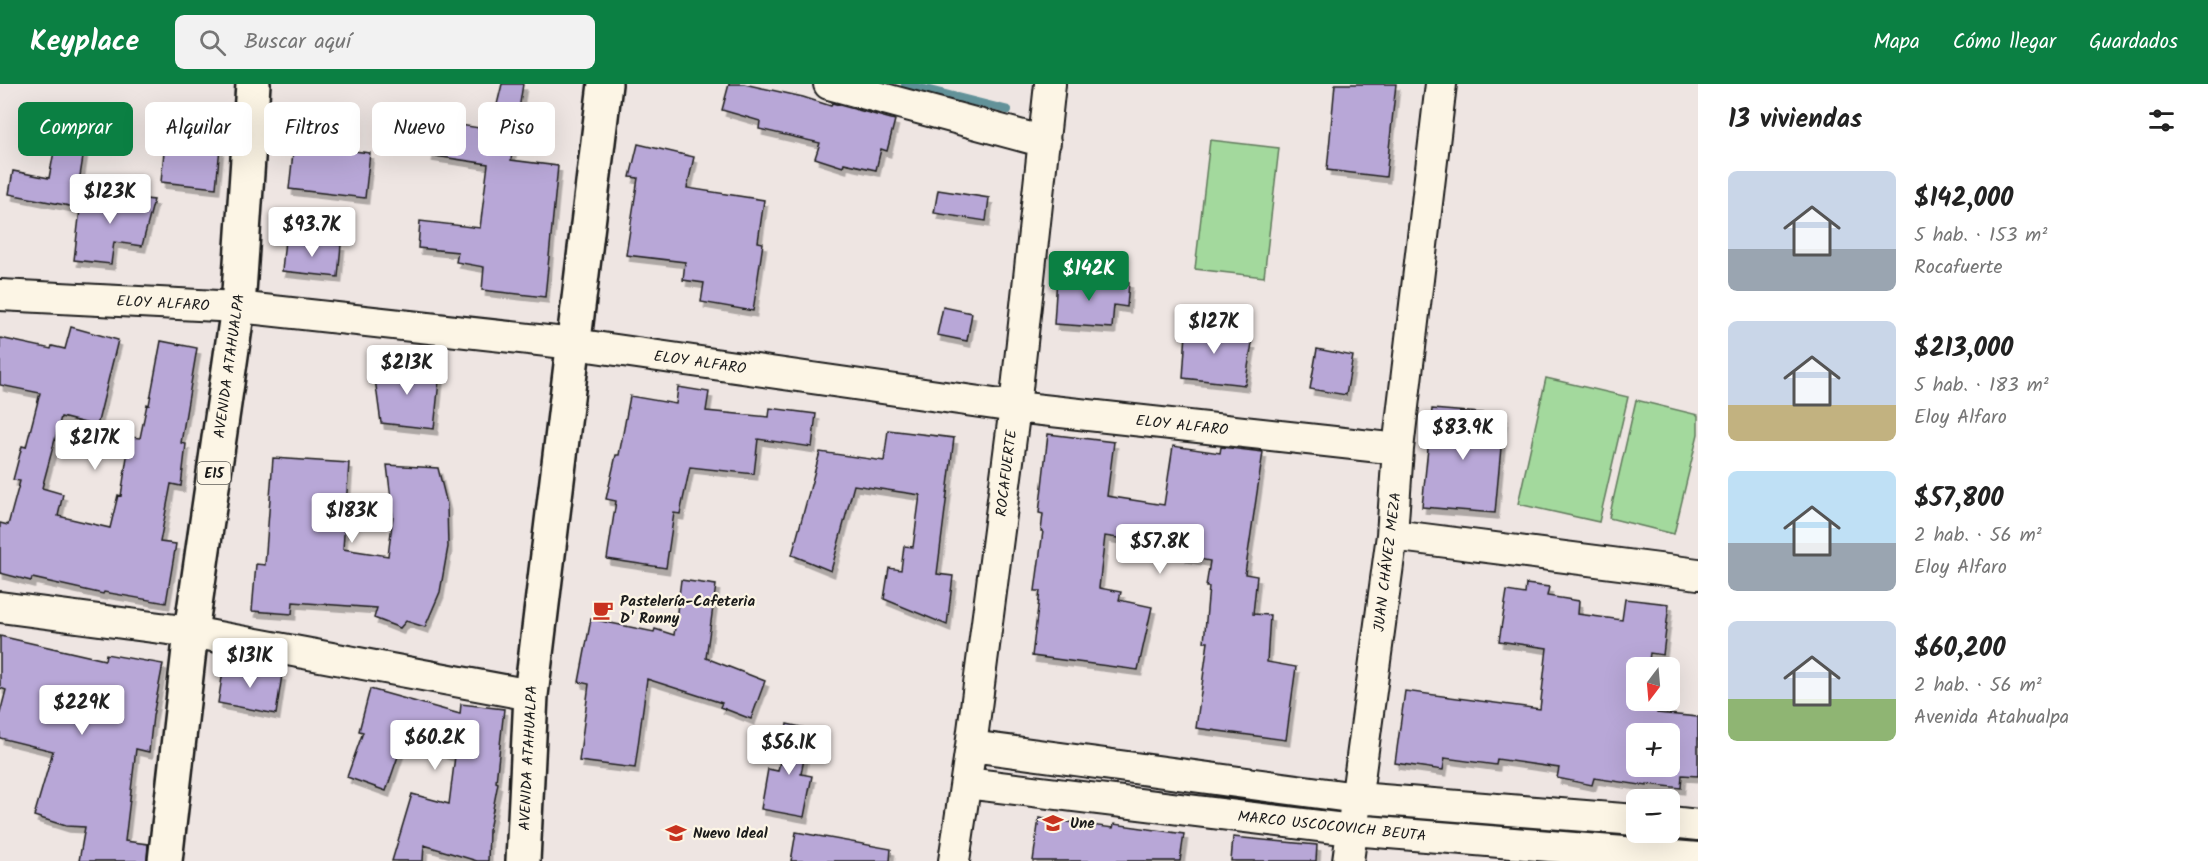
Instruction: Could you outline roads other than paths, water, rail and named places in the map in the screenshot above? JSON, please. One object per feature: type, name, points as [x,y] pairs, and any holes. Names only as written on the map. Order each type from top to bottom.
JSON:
[{"type":"highway","name":"AVENIDA ATAHUALPA","points":[[165,861],[191,632],[238,307],[253,84]]},
{"type":"highway","name":"AVENIDA ATAHUALPA","points":[[523,861],[531,695],[605,84]]},
{"type":"street","points":[[830,84],[1045,142]]},
{"type":"street","name":"ROCAFUERTE","points":[[954,861],[1015,407],[1050,84]]},
{"type":"street","name":"JUAN CHÁVEZ MEZA","points":[[1348,861],[1392,535],[1398,449],[1441,84]]},
{"type":"street","name":"ELOY ALFARO","points":[[0,295],[238,307],[574,344],[1015,407],[1398,449]]},
{"type":"street","points":[[1392,535],[1698,574]]},
{"type":"street","points":[[0,607],[191,632],[531,695]]},
{"type":"street","name":"MARCO USCOCOVICH BEUTA","points":[[971,746],[1357,798],[1626,819]]},
{"type":"street","name":"MARCO USCOCOVICH BEUTA","points":[[966,783],[1352,830],[1698,858]]},
{"type":"street","points":[[1680,823],[1698,825]]},
{"type":"waterway","points":[[905,84],[1008,110]]},
{"type":"place","name":"Pastelería-Cafeteria D' Ronny","points":[[603,610]]},
{"type":"place","name":"Une","points":[[1053,823]]},
{"type":"place","name":"Nuevo Ideal","points":[[676,833]]}]
